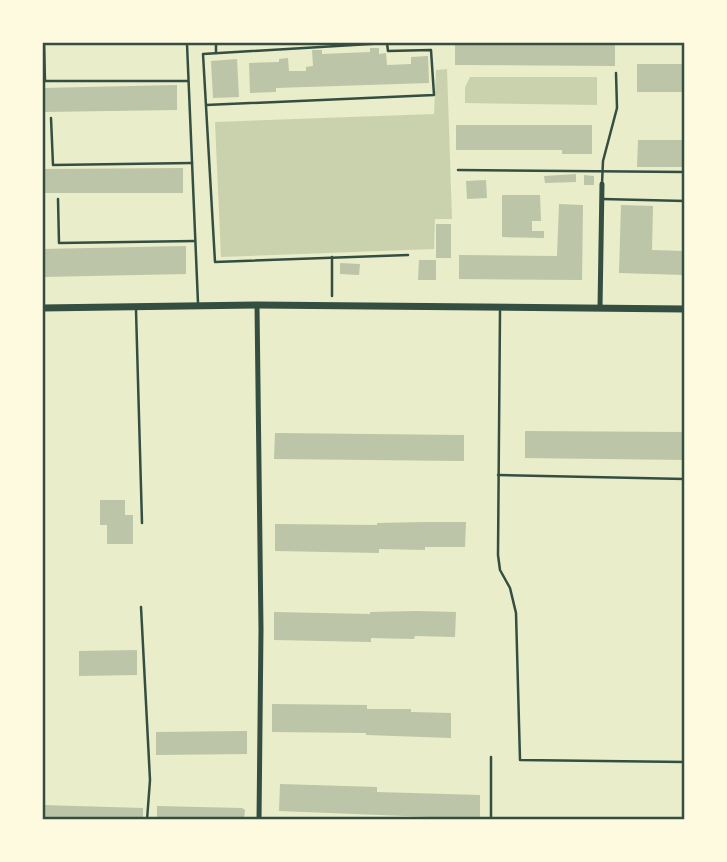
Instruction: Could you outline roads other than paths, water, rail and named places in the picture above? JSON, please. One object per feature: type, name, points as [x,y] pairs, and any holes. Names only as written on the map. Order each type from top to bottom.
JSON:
[{"type":"street","points":[[600,308],[602,184]]},
{"type":"street","points":[[42,308],[257,305],[685,309]]},
{"type":"street","points":[[257,305],[261,629],[259,820]]},
{"type":"lane","points":[[188,82],[45,81],[44,43],[187,42],[198,306]]},
{"type":"lane","points":[[602,184],[603,161],[617,108],[617,73]]},
{"type":"lane","points":[[51,118],[53,165],[192,163]]},
{"type":"lane","points":[[458,170],[685,172]]},
{"type":"lane","points":[[58,199],[59,243],[195,241]]},
{"type":"lane","points":[[602,199],[685,201]]},
{"type":"lane","points":[[136,307],[142,523]]},
{"type":"lane","points":[[500,307],[498,555],[500,570],[510,588],[516,614],[520,760],[685,762]]},
{"type":"lane","points":[[498,475],[685,479]]},
{"type":"lane","points":[[141,607],[149,767],[147,820]]},
{"type":"lane","points":[[491,757],[491,820]]}]
